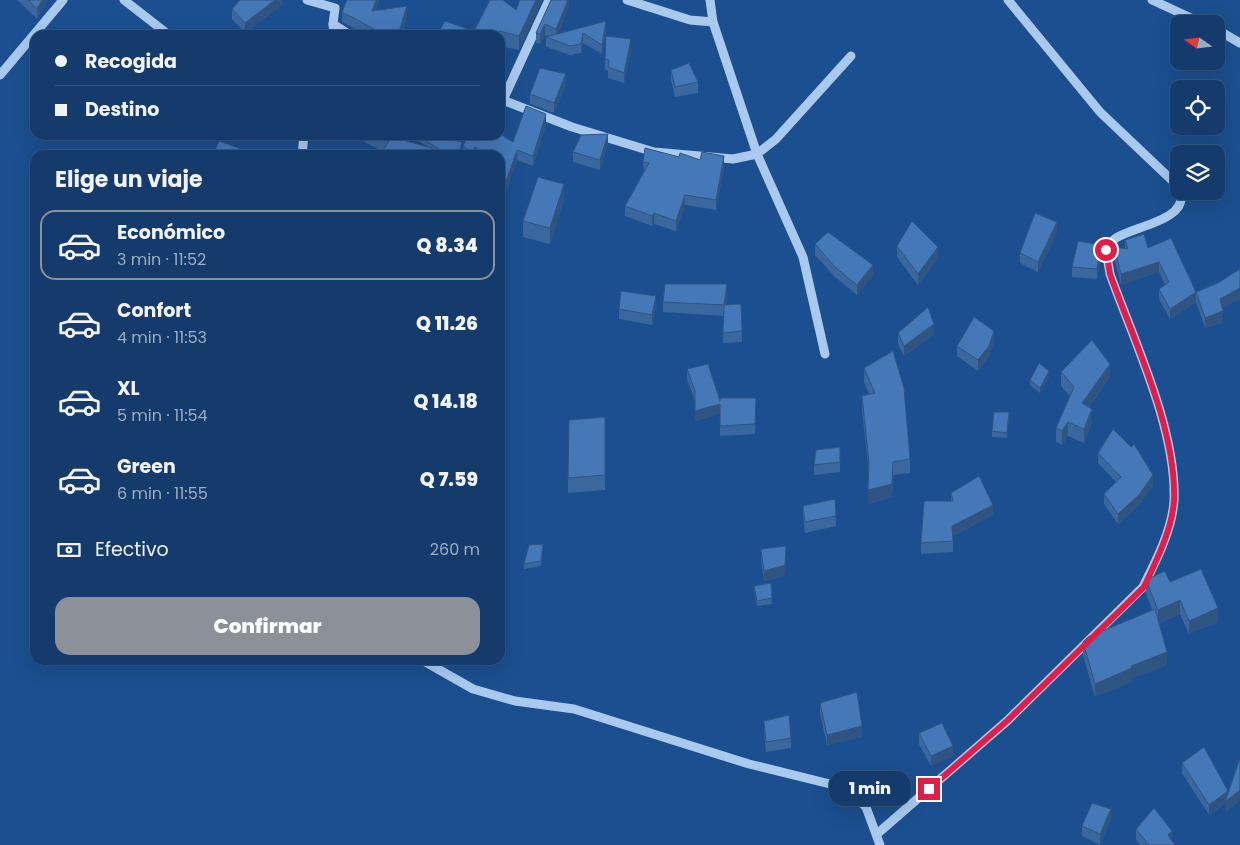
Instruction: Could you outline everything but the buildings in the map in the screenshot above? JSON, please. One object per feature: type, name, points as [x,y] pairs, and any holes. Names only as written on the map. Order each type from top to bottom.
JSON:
[{"type":"street","points":[[38,30],[63,0]]},
{"type":"street","points":[[124,0],[163,30]]},
{"type":"street","points":[[307,0],[336,4],[334,30]]},
{"type":"street","points":[[505,93],[549,0]]},
{"type":"street","points":[[627,0],[690,20],[713,22]]},
{"type":"street","points":[[710,0],[713,22],[757,154],[803,257],[825,354]]},
{"type":"street","points":[[1008,0],[1100,112],[1170,178]]},
{"type":"street","points":[[1152,0],[1184,15]]},
{"type":"street","points":[[333,24],[342,30]]},
{"type":"street","points":[[1225,34],[1240,43]]},
{"type":"street","points":[[0,75],[30,39]]},
{"type":"street","points":[[505,100],[572,127],[654,152],[733,159],[757,154],[803,111],[851,56]]},
{"type":"street","points":[[877,834],[1020,708],[1144,587],[1157,559],[1174,502],[1173,472],[1160,412],[1110,274],[1106,250],[1114,239],[1130,230],[1171,216],[1180,207],[1182,200]]},
{"type":"street","points":[[431,665],[473,689],[515,700],[574,709],[749,764],[830,784],[854,796],[866,807],[880,845]]},
{"type":"route","points":[[929,789],[1007,721],[1144,587],[1157,559],[1169,523],[1174,502],[1173,472],[1160,412],[1110,274],[1106,250]]}]
